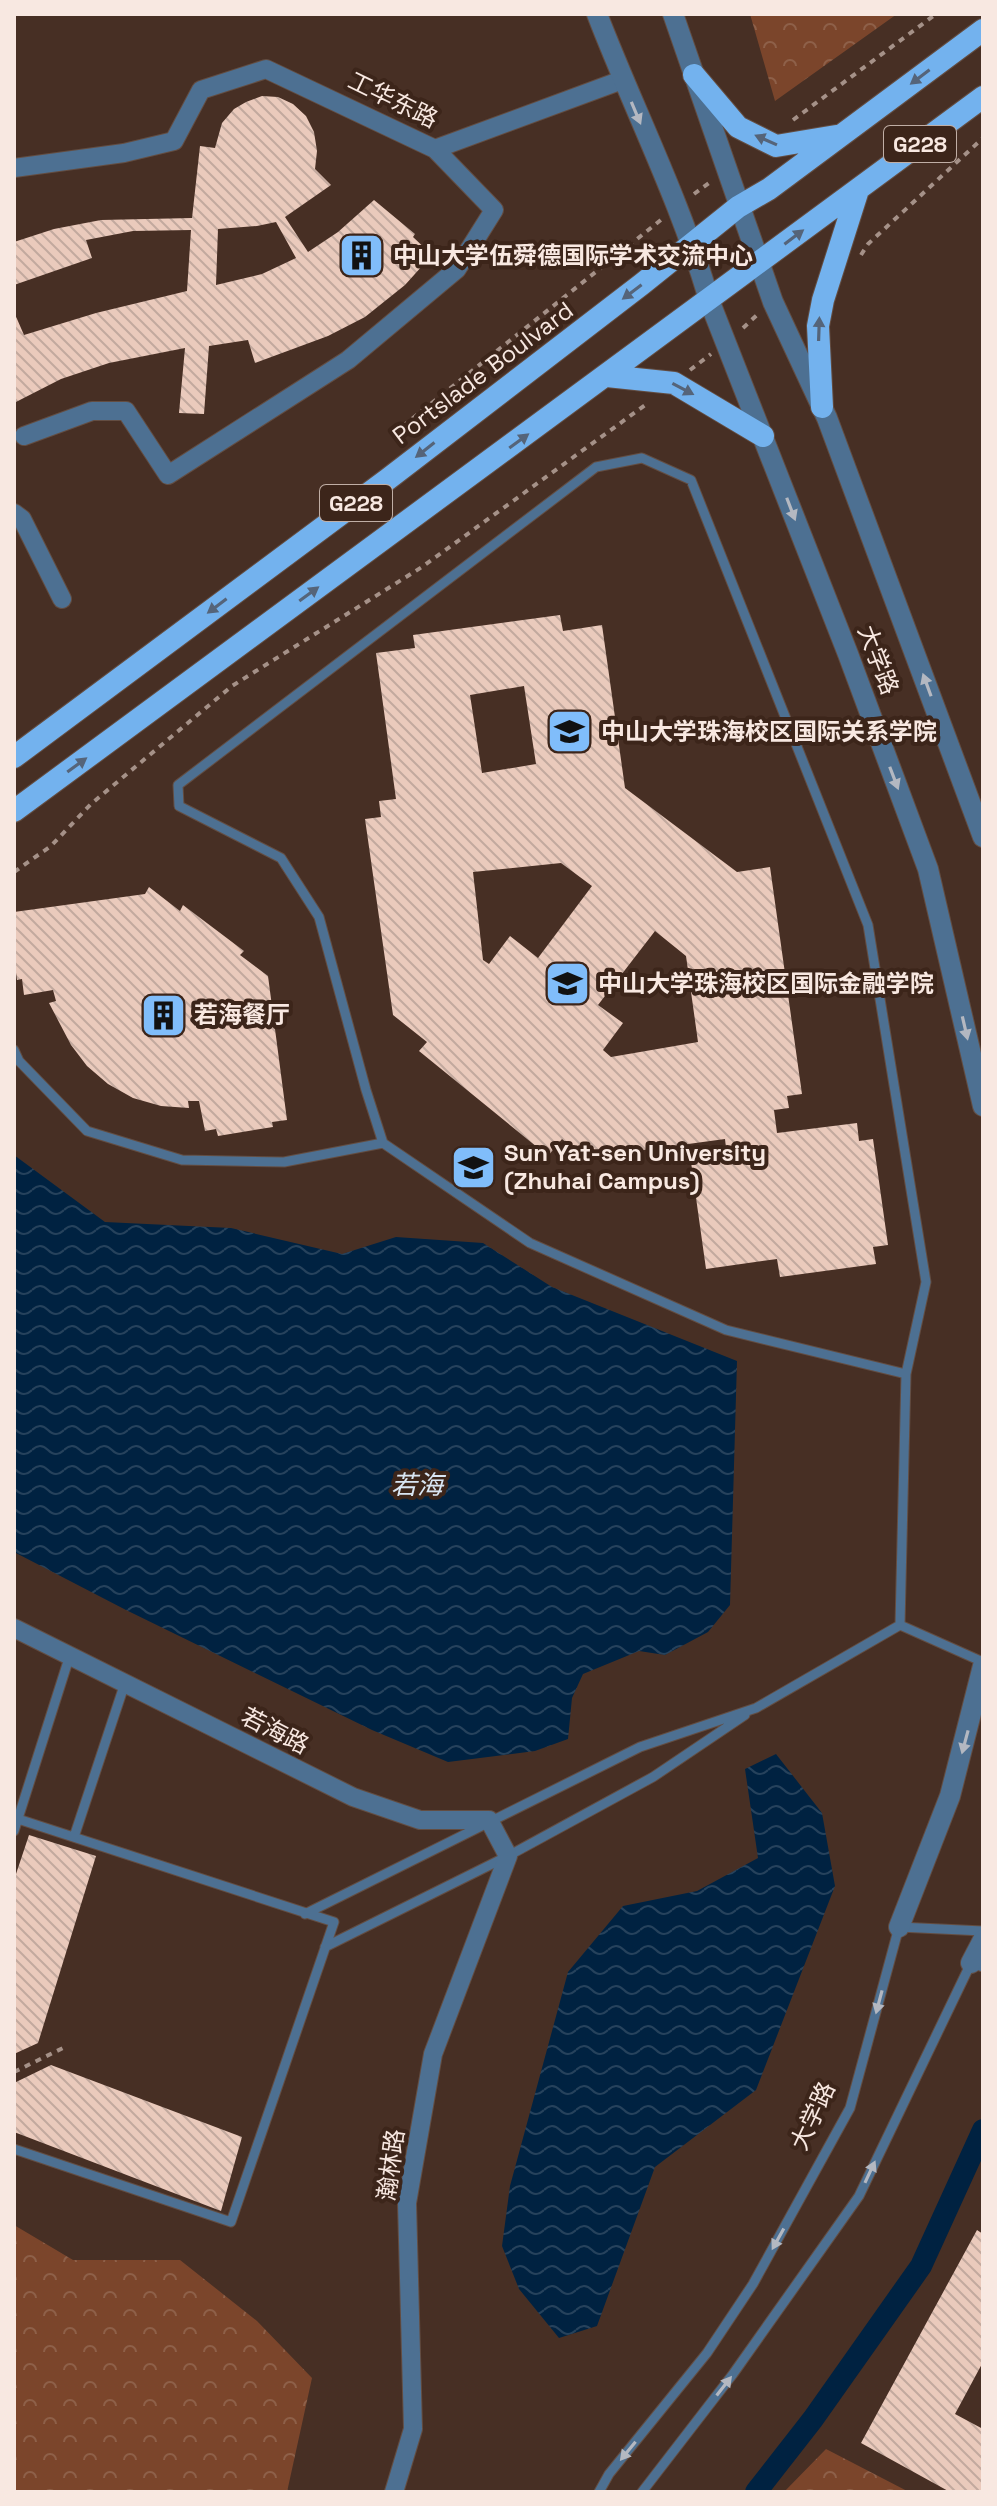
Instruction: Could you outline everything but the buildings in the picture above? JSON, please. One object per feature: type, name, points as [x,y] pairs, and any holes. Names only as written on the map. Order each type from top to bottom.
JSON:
[{"type":"highway","name":"Portslade Boulvard","points":[[14,757],[388,479],[738,207],[769,189],[983,30]]},
{"type":"highway","points":[[694,75],[738,127],[776,146],[841,136]]},
{"type":"highway","name":"G228","points":[[14,811],[983,97]]},
{"type":"highway","points":[[822,407],[818,326],[823,300],[858,190]]},
{"type":"highway","points":[[607,376],[674,383],[763,436]]},
{"type":"street","points":[[597,14],[692,243]]},
{"type":"street","points":[[673,14],[738,207]]},
{"type":"street","name":"工华东路","points":[[14,168],[124,153],[174,141],[201,90],[266,69],[435,149],[494,210],[457,269],[348,360],[168,475],[126,411],[92,411],[24,436]]},
{"type":"street","points":[[435,149],[622,80]]},
{"type":"street","name":"大学路","points":[[738,207],[773,302],[822,407],[981,824]]},
{"type":"street","name":"大学路","points":[[692,243],[709,300],[928,869],[983,1106]]},
{"type":"street","points":[[14,513],[22,519],[62,599]]},
{"type":"street","name":"若海路","points":[[14,1628],[353,1797],[420,1820],[489,1820]]},
{"type":"street","name":"大学路","points":[[899,1927],[950,1796],[983,1664]]},
{"type":"street","points":[[489,1820],[508,1856]]},
{"type":"street","name":"瀚林路","points":[[394,2492],[413,2429],[407,2203],[433,2054],[508,1856]]},
{"type":"street","points":[[977,1965],[983,1940]]},
{"type":"lane","points":[[900,1625],[906,1374],[926,1282],[868,925],[691,480],[642,458],[596,467],[178,785],[179,806],[281,858],[319,917],[383,1143],[530,1243],[726,1330],[906,1374]]},
{"type":"lane","points":[[14,1050],[19,1061],[87,1131],[182,1160],[284,1162],[383,1143]]},
{"type":"lane","points":[[900,1625],[983,1664]]},
{"type":"lane","points":[[325,1947],[508,1856],[653,1777],[756,1708],[900,1625]]},
{"type":"lane","points":[[14,1831],[70,1655]]},
{"type":"lane","points":[[74,1837],[125,1683]]},
{"type":"lane","points":[[305,1914],[640,1747],[756,1708]]},
{"type":"lane","points":[[14,2149],[231,2222],[334,1922],[18,1819]]},
{"type":"lane","points":[[899,1927],[983,1931]]},
{"type":"lane","name":"大学路","points":[[599,2492],[609,2474],[707,2353],[753,2284],[850,2108],[899,1927]]},
{"type":"lane","points":[[642,2492],[733,2374],[859,2196],[977,1965]]},
{"type":"path","points":[[765,141],[936,14]]},
{"type":"path","points":[[403,426],[726,170]]},
{"type":"path","points":[[14,872],[51,846],[91,804],[232,686],[422,567]]},
{"type":"path","points":[[14,2072],[67,2046]]},
{"type":"green space","points":[[750,14],[897,14],[775,101]]},
{"type":"green space","points":[[14,2225],[73,2260],[180,2260],[257,2321],[312,2378],[287,2492],[14,2492]]},
{"type":"green space","points":[[826,2449],[909,2492],[784,2492]]},
{"type":"water","name":"若海","points":[[14,1155],[105,1222],[231,1228],[342,1254],[396,1237],[483,1243],[552,1287],[737,1361],[730,1605],[708,1632],[665,1655],[639,1651],[583,1674],[572,1698],[568,1739],[535,1751],[448,1762],[372,1730],[14,1552]]},
{"type":"water","points":[[776,1754],[822,1813],[835,1886],[756,2090],[655,2167],[597,2326],[559,2338],[519,2289],[502,2246],[510,2186],[568,1972],[623,1906],[697,1891],[758,1858],[745,1769]]},
{"type":"waterway","points":[[756,2492],[813,2419],[921,2266],[983,2130]]},
{"type":"place","name":"中山大学伍舜德国际学术交流中心","points":[[362,256]]},
{"type":"place","name":"中山大学珠海校区国际关系学院","points":[[570,732]]},
{"type":"place","name":"中山大学珠海校区国际金融学院","points":[[567,984]]},
{"type":"place","name":"若海餐厅","points":[[163,1015]]},
{"type":"place","name":"Sun Yat-sen University (Zhuhai Campus)","points":[[473,1167]]}]
